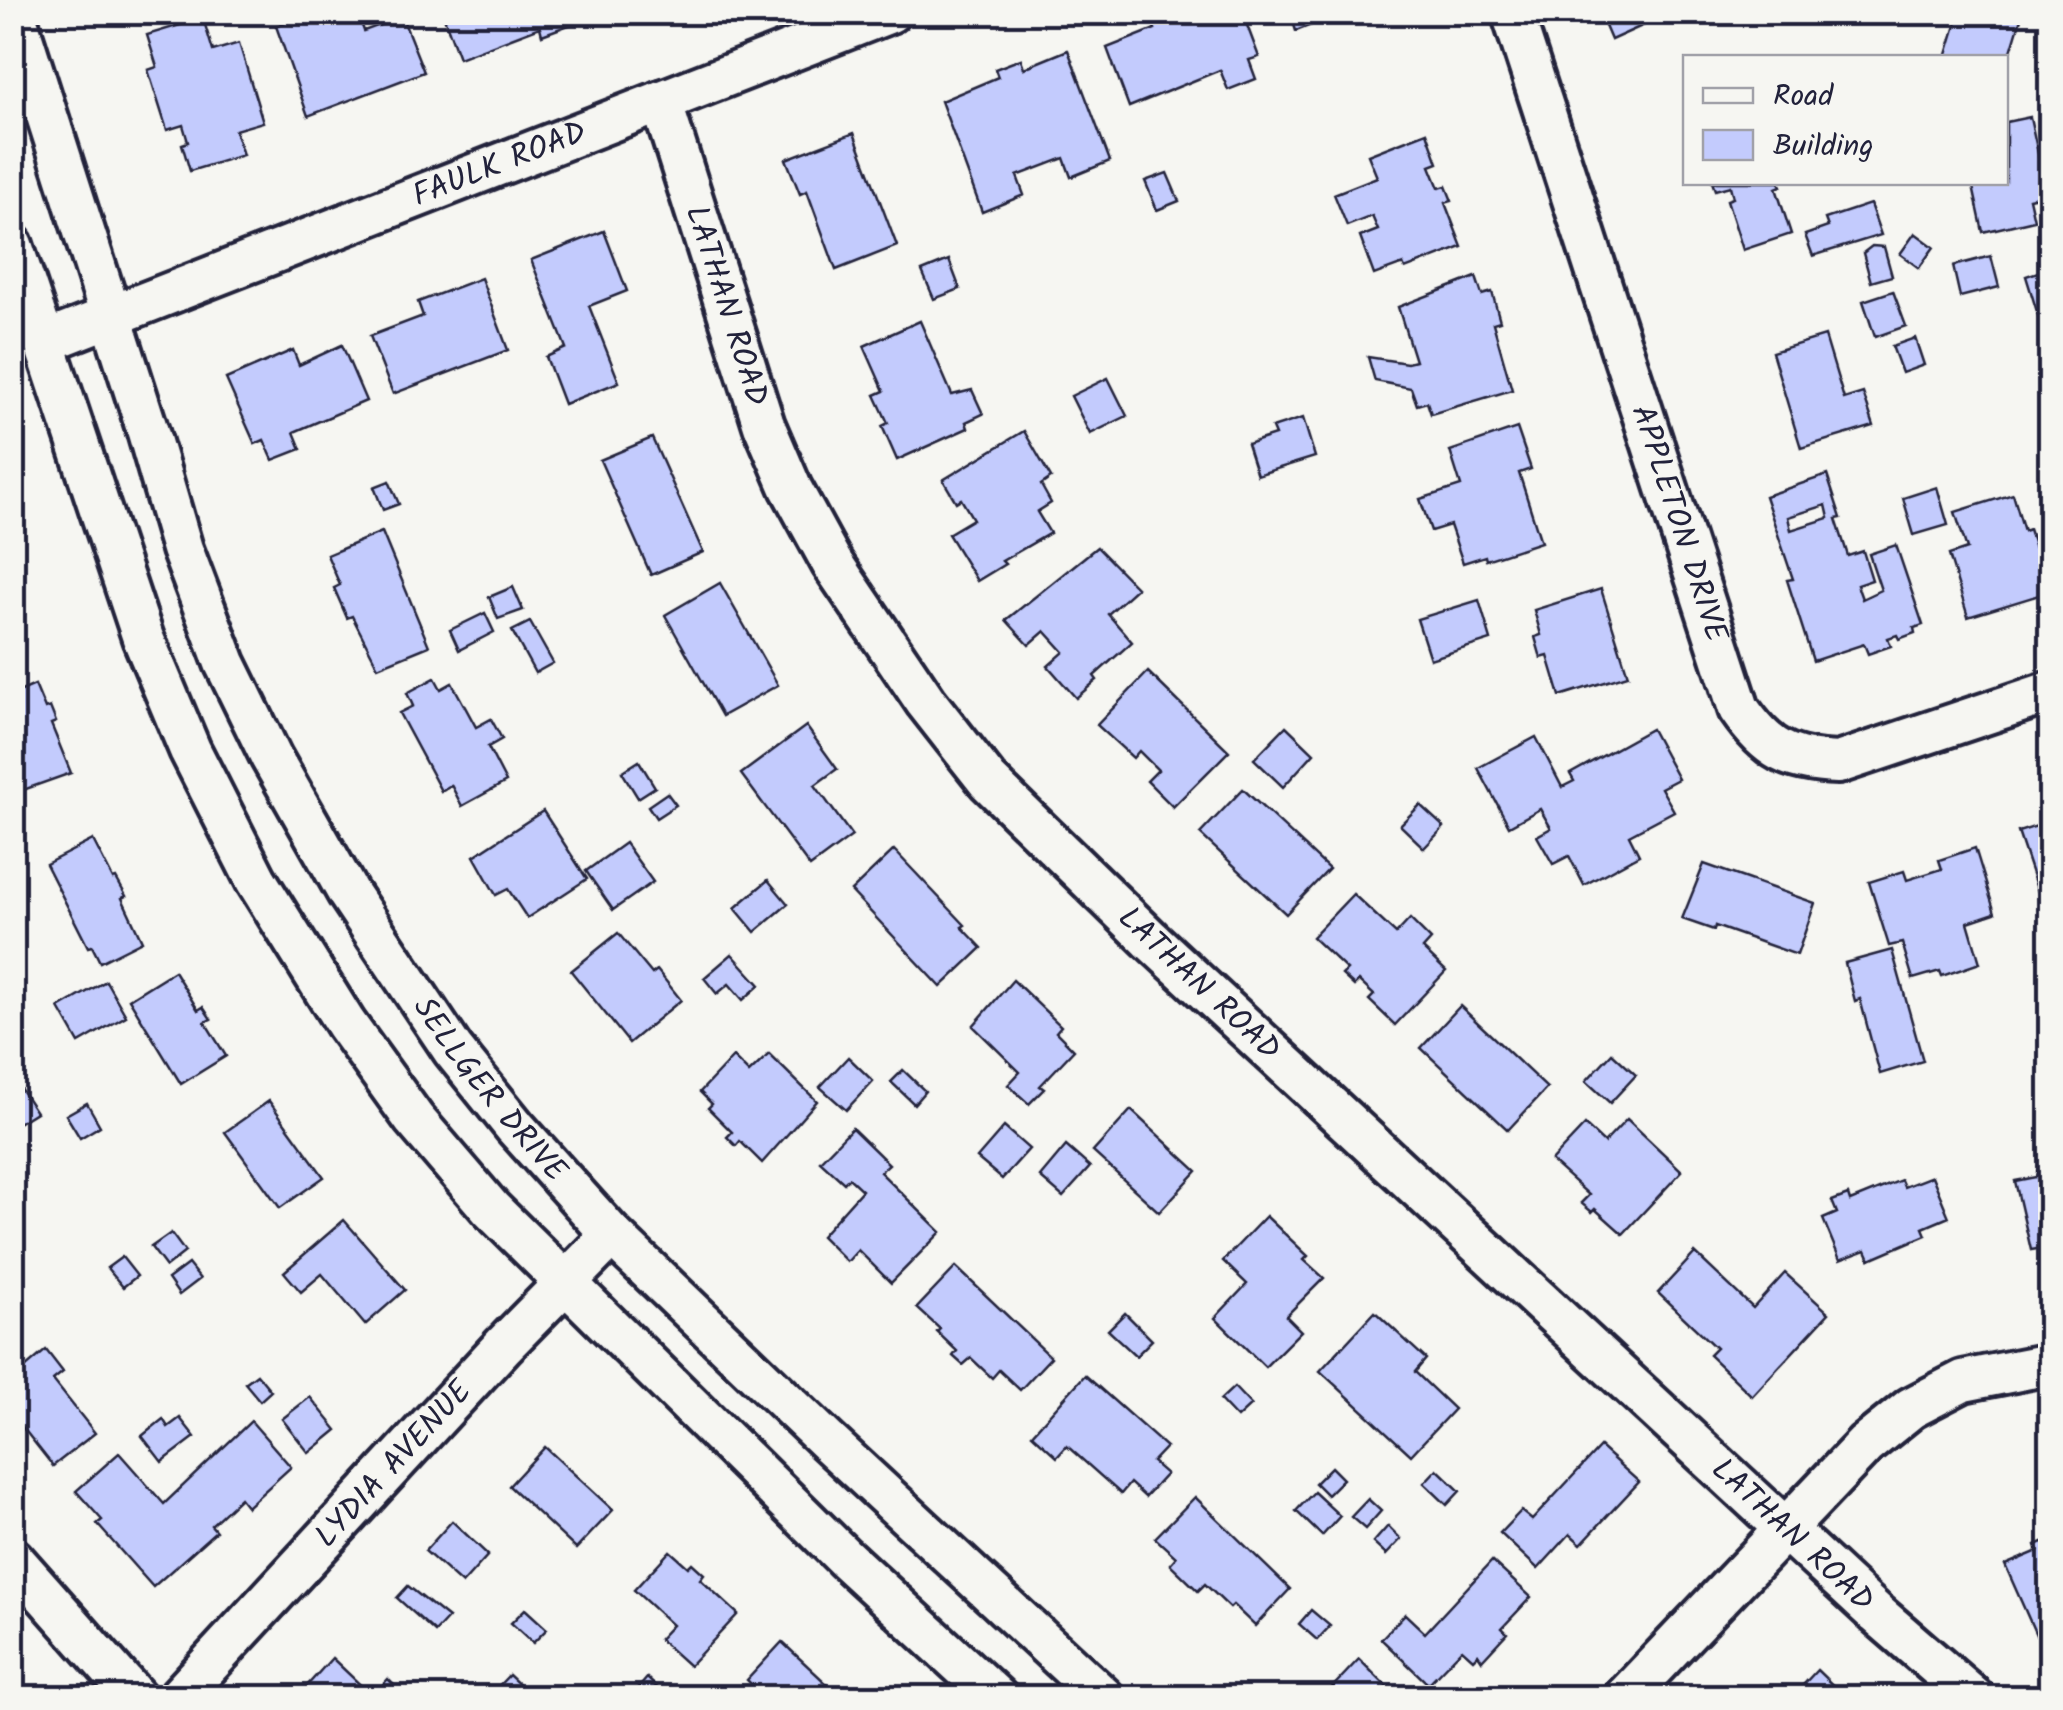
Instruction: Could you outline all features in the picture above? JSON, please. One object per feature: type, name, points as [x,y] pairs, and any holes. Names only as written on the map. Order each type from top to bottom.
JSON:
[{"type":"street","name":"SELLGER DRIVE","points":[[14,12],[22,74],[110,316],[182,549],[226,663],[271,757],[348,893],[453,1050],[515,1127],[612,1235],[1104,1698]]},
{"type":"street","name":"FAULK ROAD","points":[[110,316],[890,12]]},
{"type":"street","name":"APPLETON DRIVE","points":[[1512,12],[1738,709],[1757,735],[1783,753],[1806,762],[1838,762],[2050,692]]},
{"type":"street","name":"LATHAN ROAD","points":[[661,101],[764,425],[790,488],[832,563],[926,702],[988,781],[1150,940],[1876,1614],[1974,1698]]},
{"type":"street","points":[[12,245],[143,638],[190,750],[256,880],[345,1023],[414,1119],[491,1209],[844,1558],[997,1698]]},
{"type":"street","points":[[44,342],[110,316]]},
{"type":"street","name":"LYDIA AVENUE","points":[[178,1698],[612,1235]]},
{"type":"street","points":[[1624,1698],[1865,1445],[1911,1408],[1963,1380],[2050,1364]]},
{"type":"street","points":[[12,1558],[136,1698]]},
{"type":"building","points":[[311,12],[357,12],[364,31],[402,17],[424,72],[308,116],[276,26]]},
{"type":"building","points":[[442,12],[573,12],[577,22],[542,35],[540,27],[459,58]]},
{"type":"building","points":[[1172,12],[1176,22],[1198,12],[1242,12],[1259,57],[1249,60],[1256,79],[1228,90],[1220,70],[1129,107],[1107,48],[1155,29],[1151,19]]},
{"type":"building","points":[[1290,12],[1344,12],[1296,31]]},
{"type":"building","points":[[1599,12],[1649,12],[1653,21],[1611,40]]},
{"type":"building","points":[[1960,12],[2023,12],[2008,61],[2008,55],[1947,55]]},
{"type":"building","points":[[203,18],[213,51],[239,43],[263,122],[235,130],[243,155],[190,171],[182,144],[188,142],[183,125],[167,130],[148,70],[157,67],[147,35]]},
{"type":"building","points":[[1068,50],[1110,161],[1071,177],[1064,158],[1017,176],[1024,195],[982,212],[941,101],[998,77],[995,69],[1021,59],[1024,68]]},
{"type":"building","points":[[2030,117],[2047,194],[2029,198],[2034,220],[1983,232],[1973,185],[2008,185],[2008,122]]},
{"type":"building","points":[[1427,132],[1438,163],[1430,166],[1439,188],[1446,186],[1452,201],[1445,203],[1462,247],[1405,269],[1403,264],[1374,275],[1360,237],[1378,230],[1372,216],[1347,226],[1334,194],[1377,177],[1368,155]]},
{"type":"building","points":[[854,133],[897,246],[836,270],[807,191],[800,194],[786,159]]},
{"type":"building","points":[[1167,173],[1179,201],[1157,210],[1145,181]]},
{"type":"building","points":[[1713,185],[1780,185],[1776,188],[1791,234],[1743,250],[1727,200],[1733,198],[1730,186],[1715,190]]},
{"type":"building","points":[[1870,204],[1881,235],[1813,256],[1805,235],[1828,227],[1825,219]]},
{"type":"building","points":[[604,231],[627,291],[589,306],[619,382],[564,404],[546,357],[566,348],[531,260]]},
{"type":"building","points":[[1915,233],[1934,247],[1919,268],[1900,254]]},
{"type":"building","points":[[1872,246],[1884,247],[1892,276],[1871,282],[1863,253]]},
{"type":"building","points":[[1991,256],[1999,287],[1960,297],[1953,266]]},
{"type":"building","points":[[949,260],[960,289],[934,299],[922,271]]},
{"type":"building","points":[[2050,268],[2050,354],[2026,276]]},
{"type":"building","points":[[1476,277],[1482,295],[1492,292],[1500,321],[1493,323],[1512,390],[1431,414],[1427,402],[1417,405],[1411,388],[1375,381],[1368,357],[1415,361],[1398,307]]},
{"type":"building","points":[[481,278],[508,350],[393,394],[370,336],[423,316],[418,302]]},
{"type":"building","points":[[1893,291],[1906,326],[1875,337],[1863,301]]},
{"type":"building","points":[[920,321],[952,395],[972,390],[983,414],[966,422],[968,428],[897,460],[882,426],[888,423],[875,395],[884,391],[864,346]]},
{"type":"building","points":[[1825,336],[1844,399],[1863,393],[1874,426],[1801,448],[1772,352]]},
{"type":"building","points":[[1915,338],[1924,365],[1902,373],[1892,346]]},
{"type":"building","points":[[342,345],[366,401],[294,432],[301,449],[273,460],[264,440],[255,444],[226,379],[293,350],[299,365]]},
{"type":"building","points":[[1108,378],[1127,416],[1090,434],[1071,396]]},
{"type":"building","points":[[1303,418],[1315,457],[1257,475],[1247,444],[1275,435],[1272,428]]},
{"type":"building","points":[[1517,428],[1531,469],[1519,473],[1541,542],[1486,560],[1485,556],[1463,563],[1450,525],[1431,531],[1420,499],[1461,486],[1450,451]]},
{"type":"building","points":[[1024,431],[1051,478],[1041,485],[1051,503],[1037,512],[1050,533],[977,581],[948,534],[973,519],[961,499],[956,502],[943,480]]},
{"type":"building","points":[[652,438],[703,552],[651,575],[600,460]]},
{"type":"building","points":[[1827,475],[1848,556],[1863,551],[1872,580],[1857,585],[1862,599],[1881,590],[1869,554],[1896,545],[1923,625],[1899,639],[1897,635],[1888,638],[1891,646],[1868,654],[1864,644],[1813,661],[1787,580],[1793,579],[1765,496]],"holes":[[[1826,505],[1829,518],[1791,530],[1788,517]]]},
{"type":"building","points":[[389,481],[399,504],[383,510],[374,487]]},
{"type":"building","points":[[1937,487],[1948,525],[1914,535],[1903,498]]},
{"type":"building","points":[[2013,494],[2049,592],[1968,617],[1949,555],[1967,549],[1955,512]]},
{"type":"building","points":[[382,532],[429,646],[378,667],[352,616],[347,618],[334,588],[340,585],[327,555]]},
{"type":"building","points":[[1097,547],[1137,588],[1108,614],[1132,642],[1076,698],[1048,666],[1064,652],[1045,631],[1029,645],[1006,620]]},
{"type":"building","points":[[720,583],[778,685],[722,716],[665,615]]},
{"type":"building","points":[[513,587],[523,610],[498,619],[489,597]]},
{"type":"building","points":[[1601,589],[1628,675],[1560,696],[1548,656],[1541,658],[1535,637],[1541,635],[1534,610]]},
{"type":"building","points":[[1479,600],[1491,640],[1430,659],[1417,619]]},
{"type":"building","points":[[485,613],[494,632],[459,650],[450,630]]},
{"type":"building","points":[[530,622],[553,663],[535,673],[512,631]]},
{"type":"building","points":[[1148,672],[1229,751],[1173,807],[1147,781],[1158,770],[1139,751],[1133,758],[1097,725]]},
{"type":"building","points":[[435,678],[441,689],[452,683],[476,727],[491,719],[502,739],[488,747],[506,782],[462,806],[451,785],[441,791],[399,713],[413,706],[407,693]]},
{"type":"building","points":[[35,685],[45,709],[50,707],[56,722],[51,724],[71,773],[12,794],[12,695]]},
{"type":"building","points":[[806,726],[837,769],[815,785],[852,836],[810,867],[741,774]]},
{"type":"building","points":[[1286,726],[1314,753],[1283,787],[1254,759]]},
{"type":"building","points":[[1651,729],[1678,779],[1661,788],[1674,811],[1629,835],[1639,855],[1584,885],[1569,856],[1553,864],[1537,836],[1551,828],[1540,809],[1509,826],[1478,768],[1536,737],[1562,787],[1574,781],[1570,774]]},
{"type":"building","points":[[639,761],[655,787],[638,798],[622,772]]},
{"type":"building","points":[[1243,789],[1329,869],[1286,914],[1200,834]]},
{"type":"building","points":[[667,793],[676,805],[656,818],[648,806]]},
{"type":"building","points":[[1420,805],[1444,827],[1424,848],[1400,825]]},
{"type":"building","points":[[543,811],[587,879],[527,918],[508,889],[496,895],[474,856]]},
{"type":"building","points":[[2050,822],[2050,918],[2018,832]]},
{"type":"building","points":[[93,840],[126,896],[122,898],[142,941],[100,962],[92,946],[88,947],[46,864]]},
{"type":"building","points":[[625,843],[653,882],[613,910],[586,871]]},
{"type":"building","points":[[1975,848],[1995,913],[1968,922],[1980,963],[1942,976],[1940,971],[1913,979],[1902,943],[1889,946],[1869,882],[1904,871],[1907,880],[1942,869],[1939,860]]},
{"type":"building","points":[[894,850],[982,948],[941,987],[851,891]]},
{"type":"building","points":[[1704,864],[1815,903],[1797,955],[1715,926],[1714,930],[1682,919]]},
{"type":"building","points":[[768,880],[788,904],[755,932],[735,908]]},
{"type":"building","points":[[1353,894],[1396,934],[1410,919],[1431,940],[1423,949],[1446,971],[1395,1025],[1369,1000],[1374,995],[1359,981],[1354,986],[1342,975],[1347,970],[1312,937]]},
{"type":"building","points":[[618,933],[652,974],[657,970],[681,1000],[629,1043],[571,971]]},
{"type":"building","points":[[1892,950],[1923,1061],[1880,1074],[1860,999],[1855,1001],[1845,963]]},
{"type":"building","points":[[732,954],[760,985],[743,1000],[729,984],[717,994],[704,978]]},
{"type":"building","points":[[174,971],[198,1010],[203,1007],[211,1019],[205,1022],[226,1056],[181,1084],[129,999]]},
{"type":"building","points":[[1013,980],[1061,1026],[1056,1032],[1074,1050],[1040,1086],[1044,1089],[1029,1104],[1008,1085],[1020,1072],[973,1026]]},
{"type":"building","points":[[106,981],[126,1016],[79,1043],[59,1008]]},
{"type":"building","points":[[1460,1006],[1547,1088],[1508,1130],[1421,1048]]},
{"type":"building","points":[[1612,1053],[1636,1075],[1610,1103],[1586,1081]]},
{"type":"building","points":[[769,1054],[817,1101],[762,1163],[740,1141],[736,1146],[727,1137],[732,1132],[708,1108],[712,1104],[700,1092],[733,1057],[749,1073]]},
{"type":"building","points":[[848,1057],[873,1081],[846,1110],[820,1087]]},
{"type":"building","points":[[903,1070],[925,1091],[914,1104],[891,1082]]},
{"type":"building","points":[[12,1076],[36,1112],[12,1127]]},
{"type":"building","points":[[269,1101],[324,1177],[280,1208],[225,1132]]},
{"type":"building","points":[[87,1103],[100,1126],[80,1138],[66,1115]]},
{"type":"building","points":[[1131,1110],[1197,1171],[1159,1212],[1093,1152]]},
{"type":"building","points":[[1627,1119],[1682,1171],[1623,1234],[1595,1209],[1592,1212],[1581,1203],[1589,1195],[1551,1161],[1585,1125],[1604,1143]]},
{"type":"building","points":[[1004,1127],[1029,1149],[1002,1179],[977,1158]]},
{"type":"building","points":[[852,1128],[889,1164],[880,1172],[941,1232],[891,1283],[858,1250],[847,1262],[821,1236],[862,1190],[849,1178],[844,1183],[820,1161]]},
{"type":"building","points":[[1066,1146],[1090,1167],[1063,1197],[1040,1177]]},
{"type":"building","points":[[2050,1164],[2050,1247],[2031,1250],[2015,1181],[2036,1177],[2039,1166]]},
{"type":"building","points":[[1932,1176],[1949,1217],[1923,1228],[1926,1235],[1870,1259],[1866,1250],[1840,1260],[1823,1219],[1837,1213],[1832,1201],[1848,1195],[1850,1201],[1901,1180],[1904,1187]]},
{"type":"building","points":[[1266,1216],[1308,1256],[1304,1260],[1324,1278],[1286,1316],[1301,1331],[1265,1367],[1215,1318],[1247,1284],[1223,1261]]},
{"type":"building","points":[[344,1220],[405,1290],[365,1325],[322,1274],[301,1292],[284,1272]]},
{"type":"building","points":[[171,1233],[185,1252],[166,1267],[151,1247]]},
{"type":"building","points":[[1695,1253],[1753,1308],[1785,1273],[1829,1313],[1752,1396],[1709,1355],[1716,1348],[1658,1293]]},
{"type":"building","points":[[122,1257],[137,1276],[123,1287],[107,1268]]},
{"type":"building","points":[[188,1264],[200,1279],[179,1295],[168,1279]]},
{"type":"building","points":[[956,1267],[1051,1357],[1020,1390],[999,1370],[992,1378],[971,1358],[963,1365],[953,1356],[957,1351],[937,1332],[940,1329],[917,1308]]},
{"type":"building","points":[[1375,1312],[1426,1359],[1415,1372],[1454,1409],[1411,1455],[1320,1371]]},
{"type":"building","points":[[1125,1313],[1152,1340],[1136,1356],[1108,1330]]},
{"type":"building","points":[[46,1350],[63,1372],[53,1380],[95,1433],[53,1466],[12,1414],[12,1379]]},
{"type":"building","points":[[257,1374],[271,1391],[260,1401],[245,1383]]},
{"type":"building","points":[[1085,1375],[1166,1447],[1152,1462],[1166,1474],[1145,1497],[1130,1483],[1121,1494],[1067,1446],[1057,1457],[1032,1434]]},
{"type":"building","points":[[1234,1387],[1251,1405],[1237,1418],[1220,1400]]},
{"type":"building","points":[[310,1397],[337,1430],[309,1453],[282,1419]]},
{"type":"building","points":[[180,1418],[195,1437],[162,1462],[142,1436],[163,1419],[168,1427]]},
{"type":"building","points":[[251,1421],[291,1467],[247,1507],[240,1498],[211,1525],[216,1531],[153,1587],[97,1524],[102,1520],[76,1491],[119,1453],[164,1504]]},
{"type":"building","points":[[545,1447],[613,1510],[576,1549],[509,1486]]},
{"type":"building","points":[[1600,1447],[1639,1482],[1581,1544],[1570,1534],[1538,1569],[1500,1533],[1521,1511],[1532,1520]]},
{"type":"building","points":[[1331,1467],[1343,1479],[1327,1495],[1315,1483]]},
{"type":"building","points":[[1437,1469],[1460,1491],[1447,1505],[1424,1483]]},
{"type":"building","points":[[1314,1492],[1340,1516],[1322,1536],[1296,1511]]},
{"type":"building","points":[[1195,1497],[1290,1589],[1255,1626],[1205,1584],[1198,1591],[1170,1564],[1176,1557],[1155,1538]]},
{"type":"building","points":[[1368,1499],[1381,1511],[1365,1529],[1351,1517]]},
{"type":"building","points":[[452,1521],[488,1555],[462,1584],[425,1551]]},
{"type":"building","points":[[1388,1526],[1401,1539],[1386,1555],[1373,1543]]},
{"type":"building","points":[[2050,1539],[2050,1631],[2037,1637],[2005,1565],[2038,1551],[2036,1545]]},
{"type":"building","points":[[670,1551],[688,1567],[692,1563],[704,1574],[700,1579],[738,1614],[689,1666],[659,1639],[672,1625],[634,1590]]},
{"type":"building","points":[[1492,1561],[1531,1597],[1502,1628],[1507,1633],[1482,1660],[1478,1654],[1473,1659],[1462,1649],[1428,1684],[1381,1639],[1405,1614],[1425,1633]]},
{"type":"building","points":[[408,1586],[448,1618],[435,1632],[397,1598]]},
{"type":"building","points":[[525,1609],[547,1629],[533,1643],[511,1623]]},
{"type":"building","points":[[1311,1610],[1330,1626],[1317,1640],[1299,1624]]},
{"type":"building","points":[[782,1642],[842,1698],[765,1698],[747,1680]]},
{"type":"building","points":[[332,1658],[372,1696],[388,1679],[407,1698],[296,1698]]},
{"type":"building","points":[[1359,1659],[1398,1698],[1325,1695]]},
{"type":"building","points":[[1817,1670],[1846,1698],[1791,1698]]},
{"type":"building","points":[[509,1675],[525,1690],[518,1698],[495,1698],[491,1694]]},
{"type":"building","points":[[647,1678],[668,1698],[630,1698]]}]
